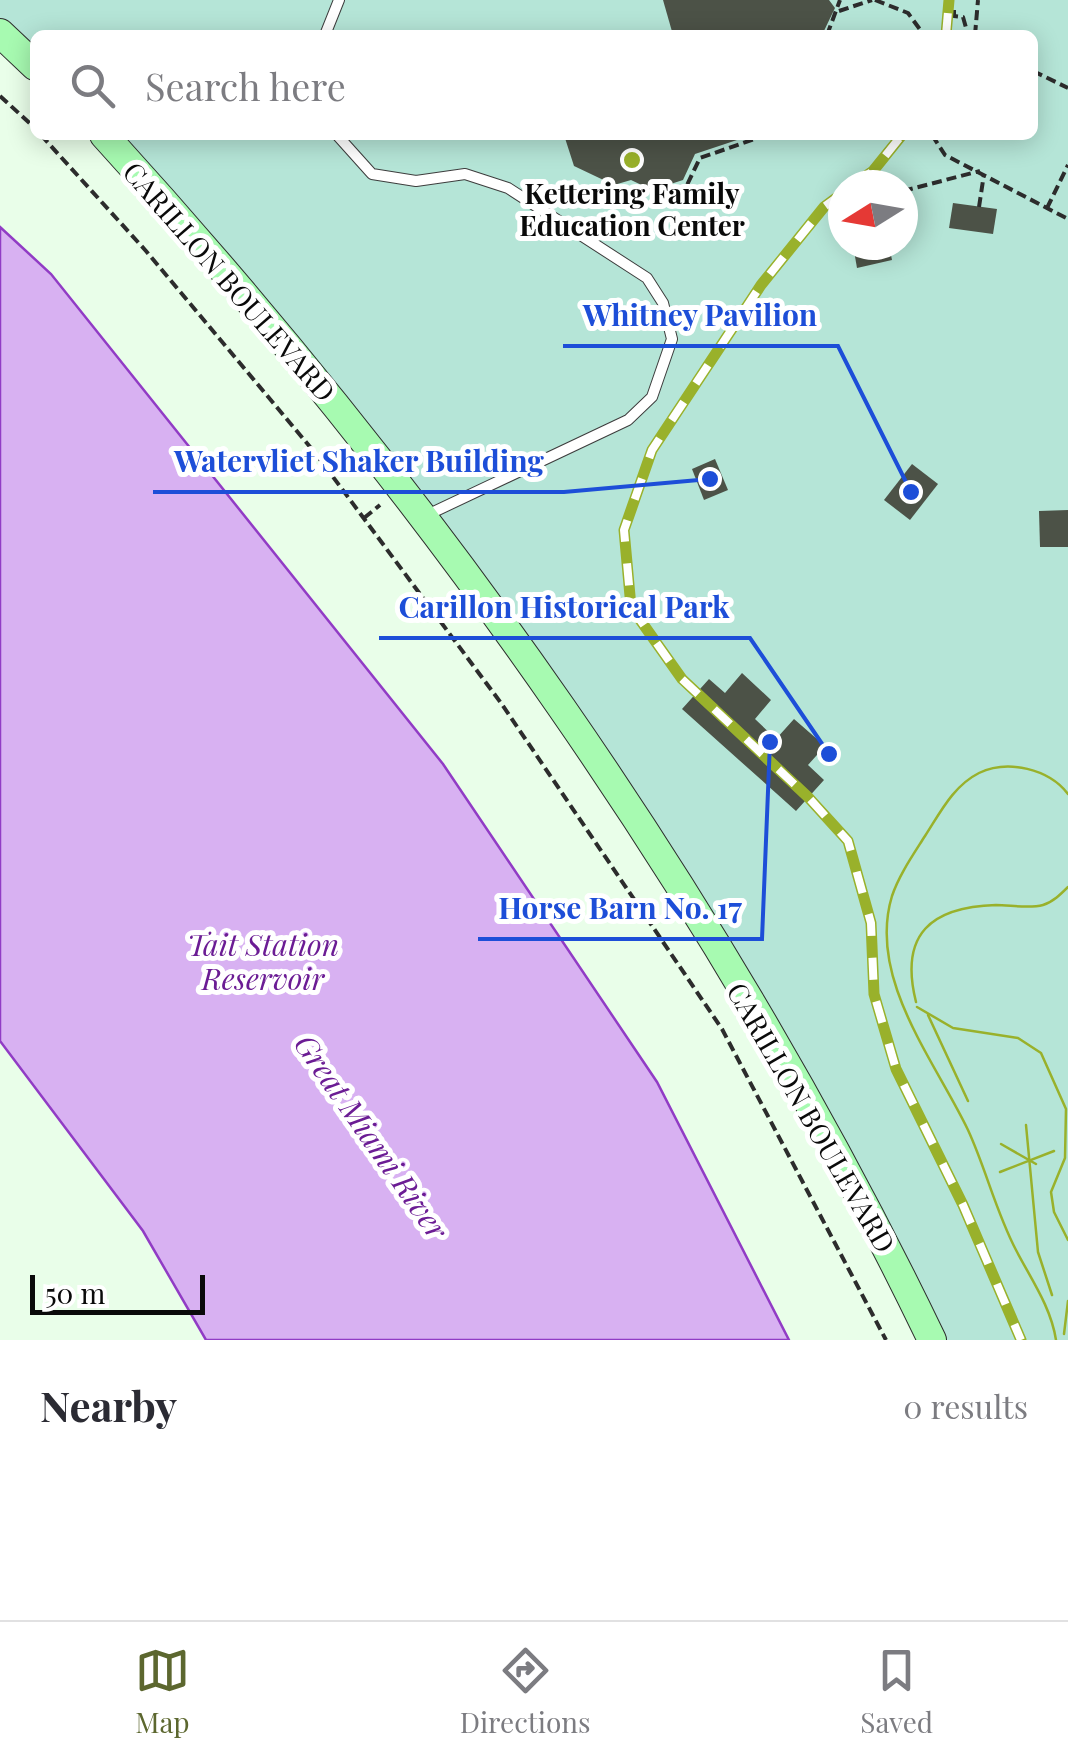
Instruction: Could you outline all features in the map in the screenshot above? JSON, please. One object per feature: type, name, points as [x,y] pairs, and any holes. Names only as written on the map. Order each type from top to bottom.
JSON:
[{"type":"street","points":[[0,33],[30,61]]},
{"type":"street","name":"CARILLON BOULEVARD","points":[[108,140],[260,312],[508,628],[673,880],[845,1167],[932,1340]]},
{"type":"lane","points":[[327,30],[339,0]]},
{"type":"lane","points":[[341,140],[372,174],[416,181],[465,174],[508,188],[647,278],[663,303],[672,339],[667,365],[652,397],[628,420],[423,517]]},
{"type":"path","points":[[830,30],[840,0]]},
{"type":"path","points":[[839,11],[874,0],[908,13],[920,30]]},
{"type":"path","points":[[975,30],[978,0]]},
{"type":"path","points":[[954,10],[954,16],[962,17],[966,30]]},
{"type":"path","points":[[1038,73],[1068,88]]},
{"type":"path","points":[[0,96],[30,123]]},
{"type":"path","points":[[46,140],[146,251],[316,454],[502,703],[722,1030],[886,1340]]},
{"type":"path","points":[[664,186],[665,192],[687,184],[700,158],[752,140]]},
{"type":"path","points":[[935,140],[945,155],[1068,219]]},
{"type":"path","points":[[1047,208],[1068,165]]},
{"type":"path","points":[[918,188],[982,173]]},
{"type":"path","points":[[978,207],[982,173]]},
{"type":"shaded area","points":[[0,0],[1068,0],[1068,1340],[932,1340],[899,1273],[508,628],[108,140],[1038,140],[1038,30],[30,30],[30,61],[0,33]]},
{"type":"water","name":"Tait Station Reservoir","points":[[0,227],[51,274],[443,764],[657,1082],[789,1340],[206,1340],[143,1231],[0,1041]]},
{"type":"building","points":[[663,0],[829,0],[835,8],[824,30],[672,30]]},
{"type":"building","name":"Kettering Family Education Center","points":[[566,140],[737,140],[695,154],[683,180],[652,190],[631,180],[614,185],[574,166]]},
{"type":"building","points":[[953,203],[997,209],[993,234],[949,228]]},
{"type":"building","points":[[856,260],[892,260],[857,268]]},
{"type":"building","points":[[715,459],[728,490],[704,500],[692,469]]},
{"type":"building","points":[[912,464],[938,484],[910,520],[884,500]]},
{"type":"building","points":[[1068,510],[1068,547],[1040,547],[1039,511]]},
{"type":"building","points":[[742,673],[771,700],[755,719],[776,739],[794,719],[825,746],[808,765],[824,780],[796,811],[682,709],[709,679],[725,693]]},
{"type":"tram line","points":[[1056,1340],[1045,1305],[1009,1236],[968,1130],[908,1018],[896,988],[887,927],[892,896],[902,873],[948,801],[970,778],[990,769],[1015,767],[1050,778],[1068,794]]},
{"type":"tram line","points":[[916,1002],[912,958],[925,929],[938,919],[973,907],[1043,905],[1068,887]]},
{"type":"tram line","points":[[917,1007],[953,1028],[1018,1038],[1041,1053],[1066,1109],[1065,1158],[1051,1192],[1054,1212],[1068,1240]]},
{"type":"tram line","points":[[928,1015],[968,1101]]},
{"type":"tram line","points":[[1026,1125],[1038,1252],[1052,1295]]},
{"type":"tram line","points":[[1001,1144],[1036,1164]]},
{"type":"tram line","points":[[1000,1172],[1054,1151]]},
{"type":"tram line","points":[[1064,1334],[1068,1301]]},
{"type":"railway","points":[[946,30],[949,0]]},
{"type":"railway","points":[[874,170],[898,140]]},
{"type":"railway","points":[[828,204],[761,285],[652,450],[624,530],[631,607],[682,679],[808,797],[848,841],[871,923],[874,994],[896,1069],[963,1205],[1021,1340]]},
{"type":"place","name":"Kettering Family Education Center","points":[[632,160]]},
{"type":"place","name":"Watervliet Shaker Building","points":[[710,479]]},
{"type":"place","name":"Whitney Pavilion","points":[[911,492]]},
{"type":"place","name":"Horse Barn No. 17","points":[[770,742]]},
{"type":"place","name":"Carillon Historical Park","points":[[829,754]]},
{"type":"water label","name":"Great Miami River","points":[[372,1136]]}]
